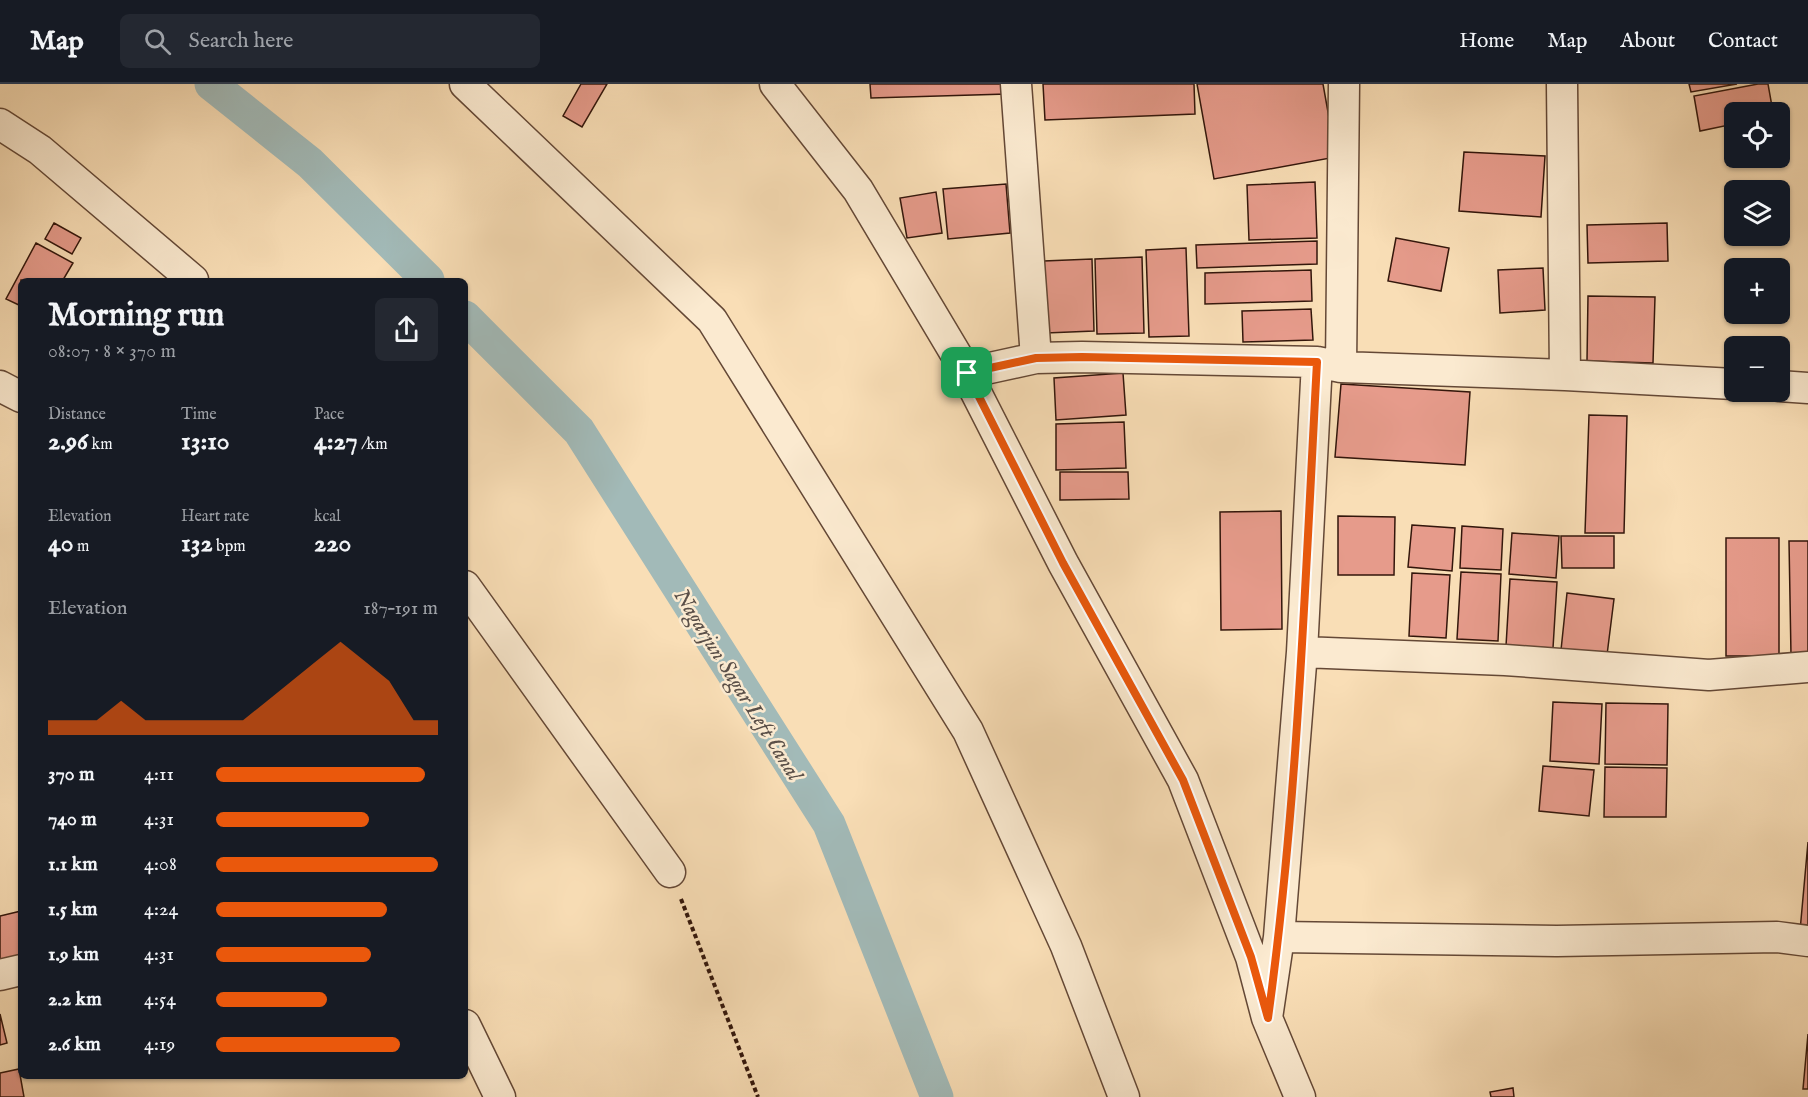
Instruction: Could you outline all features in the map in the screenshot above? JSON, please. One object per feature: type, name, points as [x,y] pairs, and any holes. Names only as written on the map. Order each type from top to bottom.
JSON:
[{"type":"street","points":[[465,84],[712,320],[968,731],[1066,946],[1124,1097]]},
{"type":"street","points":[[775,84],[858,190],[967,373],[1063,563],[1183,780],[1251,957],[1268,1018],[1300,1097]]},
{"type":"street","points":[[1016,84],[1036,358]]},
{"type":"street","points":[[1268,1018],[1279,937],[1302,652],[1329,364],[1344,84]]},
{"type":"street","points":[[1562,84],[1565,375]]},
{"type":"street","points":[[0,124],[40,150],[191,278]]},
{"type":"street","points":[[967,373],[1036,358],[1082,357],[1329,364],[1724,383]]},
{"type":"street","points":[[0,386],[18,395]]},
{"type":"street","points":[[1790,387],[1808,388]]},
{"type":"street","points":[[468,590],[670,872]]},
{"type":"street","points":[[1302,652],[1505,660],[1708,675],[1808,667]]},
{"type":"street","points":[[1279,937],[1557,941],[1777,937],[1808,941]]},
{"type":"street","points":[[0,975],[18,971]]},
{"type":"street","points":[[468,1031],[500,1097]]},
{"type":"path","points":[[670,872],[758,1097]]},
{"type":"building","points":[[581,84],[607,84],[582,127],[563,116]]},
{"type":"building","points":[[870,84],[1007,84],[1007,94],[871,98]]},
{"type":"building","points":[[1043,84],[1194,84],[1195,114],[1045,120]]},
{"type":"building","points":[[1197,84],[1323,84],[1336,157],[1214,179]]},
{"type":"building","points":[[1689,84],[1737,84],[1691,92]]},
{"type":"building","points":[[1768,84],[1771,102],[1724,102],[1724,126],[1700,131],[1694,96]]},
{"type":"building","points":[[1464,152],[1545,156],[1541,217],[1459,211]]},
{"type":"building","points":[[1315,182],[1317,238],[1249,240],[1247,185]]},
{"type":"building","points":[[1006,184],[1010,233],[948,239],[943,189]]},
{"type":"building","points":[[936,192],[942,233],[907,238],[900,198]]},
{"type":"building","points":[[54,223],[81,238],[72,254],[45,239]]},
{"type":"building","points":[[1667,223],[1668,261],[1588,263],[1587,225]]},
{"type":"building","points":[[1396,238],[1449,248],[1441,291],[1388,281]]},
{"type":"building","points":[[1317,241],[1317,264],[1197,268],[1196,245]]},
{"type":"building","points":[[36,243],[73,263],[64,278],[18,278],[18,305],[6,299]]},
{"type":"building","points":[[1186,248],[1189,336],[1149,337],[1146,250]]},
{"type":"building","points":[[1142,257],[1144,333],[1097,334],[1095,259]]},
{"type":"building","points":[[1092,259],[1094,331],[1046,333],[1044,261]]},
{"type":"building","points":[[1543,268],[1545,310],[1500,313],[1498,270]]},
{"type":"building","points":[[1311,270],[1312,301],[1205,304],[1205,273]]},
{"type":"building","points":[[1588,296],[1655,297],[1653,363],[1587,361]]},
{"type":"building","points":[[1311,309],[1313,340],[1243,342],[1242,311]]},
{"type":"building","points":[[1123,373],[1126,415],[1056,420],[1054,378]]},
{"type":"building","points":[[1341,384],[1470,392],[1465,465],[1335,457]]},
{"type":"building","points":[[1589,415],[1627,416],[1624,533],[1585,533]]},
{"type":"building","points":[[1124,422],[1126,468],[1056,470],[1056,424]]},
{"type":"building","points":[[1060,472],[1128,472],[1129,499],[1060,500]]},
{"type":"building","points":[[1281,511],[1282,629],[1221,630],[1220,512]]},
{"type":"building","points":[[1338,516],[1395,517],[1394,575],[1338,575]]},
{"type":"building","points":[[1412,525],[1455,528],[1452,571],[1408,567]]},
{"type":"building","points":[[1462,526],[1503,529],[1501,570],[1460,568]]},
{"type":"building","points":[[1512,533],[1559,536],[1556,578],[1509,574]]},
{"type":"building","points":[[1561,536],[1614,536],[1614,568],[1562,568]]},
{"type":"building","points":[[1726,538],[1779,538],[1779,656],[1726,656]]},
{"type":"building","points":[[1789,541],[1808,541],[1808,654],[1791,655]]},
{"type":"building","points":[[1461,572],[1501,574],[1498,641],[1457,639]]},
{"type":"building","points":[[1412,573],[1450,575],[1446,638],[1409,636]]},
{"type":"building","points":[[1510,579],[1557,582],[1553,648],[1506,646]]},
{"type":"building","points":[[1567,593],[1614,599],[1607,655],[1561,650]]},
{"type":"building","points":[[1553,702],[1602,704],[1599,764],[1550,761]]},
{"type":"building","points":[[1606,703],[1668,704],[1667,765],[1605,764]]},
{"type":"building","points":[[1543,766],[1594,770],[1589,816],[1539,811]]},
{"type":"building","points":[[1605,767],[1667,768],[1666,817],[1604,817]]},
{"type":"building","points":[[1808,842],[1808,932],[1800,931]]},
{"type":"building","points":[[18,912],[18,962],[0,965],[0,916]]},
{"type":"building","points":[[0,1014],[7,1043],[0,1045]]},
{"type":"building","points":[[1808,1034],[1808,1089],[1803,1089]]},
{"type":"building","points":[[18,1069],[18,1079],[21,1079],[24,1097],[0,1097],[0,1073]]},
{"type":"building","points":[[1513,1088],[1514,1097],[1491,1097],[1490,1092]]},
{"type":"waterway","name":"Nagarjun Sagar Left Canal","points":[[211,84],[310,163],[426,278]]},
{"type":"waterway","name":"Nagarjun Sagar Left Canal","points":[[468,320],[579,431],[829,824],[937,1097]]},
{"type":"route","points":[[1036,358],[1317,362],[1302,652],[1279,937],[1268,1018],[1251,957],[1183,780],[1063,563],[967,373],[1036,358]]}]
